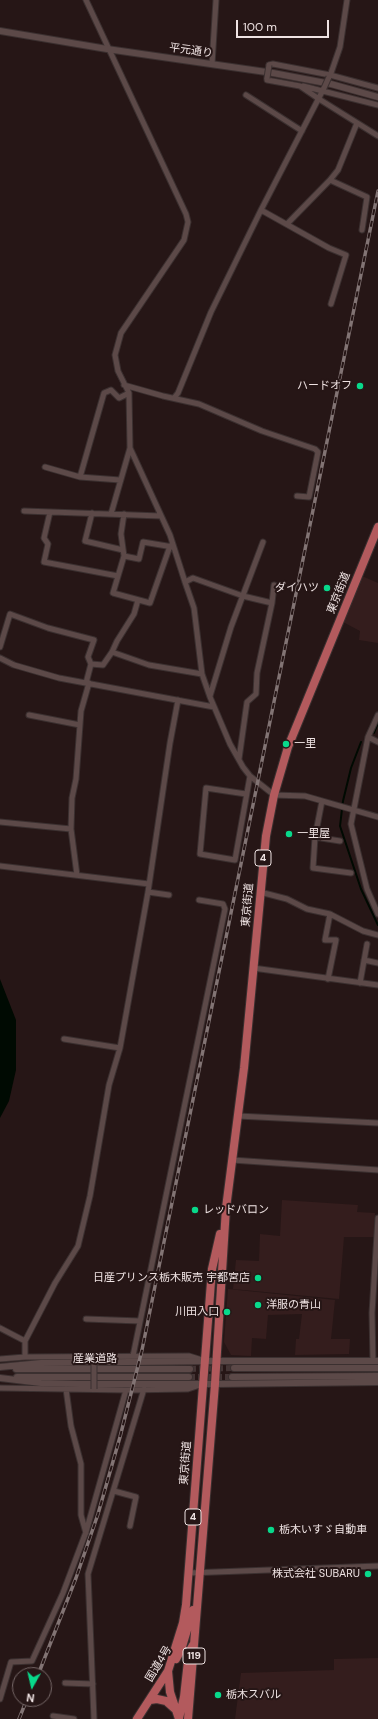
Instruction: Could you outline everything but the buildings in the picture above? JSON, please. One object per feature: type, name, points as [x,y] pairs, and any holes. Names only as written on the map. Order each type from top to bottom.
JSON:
[{"type":"highway","name":"東京街道","points":[[188,1719],[215,1384],[226,1208],[245,1061],[263,856],[274,795],[288,747],[378,527]]},
{"type":"highway","name":"東京街道","points":[[178,1716],[168,1683],[168,1671],[183,1624],[212,1269],[226,1208]]},
{"type":"highway","name":"国道4号","points":[[137,1719],[181,1650],[198,1594]]},
{"type":"highway","name":"東京街道","points":[[178,1716],[184,1697],[189,1652],[191,1647],[195,1644]]},
{"type":"highway","points":[[150,1700],[157,1699],[166,1701],[173,1706],[178,1716]]},
{"type":"street","points":[[86,0],[107,49],[186,214],[188,222],[184,240],[121,333],[115,355],[118,371],[129,393],[130,448],[111,514]]},
{"type":"street","points":[[212,64],[216,0]]},
{"type":"street","points":[[174,398],[178,393],[211,312],[261,210],[330,76],[340,46],[347,0]]},
{"type":"street","name":"平元通り","points":[[0,31],[107,49],[287,76],[331,84],[378,97]]},
{"type":"street","points":[[378,88],[273,64],[269,65],[267,78],[267,80],[324,89],[378,106]]},
{"type":"street","points":[[300,86],[378,136]]},
{"type":"street","points":[[246,95],[302,130]]},
{"type":"street","points":[[287,224],[338,170],[357,123]]},
{"type":"street","points":[[330,180],[367,197],[362,230]]},
{"type":"street","points":[[261,210],[330,248],[346,255],[331,304]]},
{"type":"street","points":[[124,385],[199,404],[262,431],[315,449],[318,452],[309,497],[298,496]]},
{"type":"street","points":[[80,477],[104,393],[111,390],[119,398],[129,393]]},
{"type":"street","points":[[130,448],[161,516],[185,582],[194,608],[202,674],[214,708],[238,759],[250,776],[274,795],[304,796],[378,817]]},
{"type":"street","points":[[46,467],[80,477],[120,480]]},
{"type":"street","points":[[24,511],[161,516]]},
{"type":"street","points":[[50,512],[44,538],[48,544],[44,562],[118,576]]},
{"type":"street","points":[[92,513],[85,541],[123,550]]},
{"type":"street","points":[[124,514],[121,534],[124,556],[113,593],[150,603],[172,547]]},
{"type":"street","points":[[124,556],[139,559],[143,542],[172,547]]},
{"type":"street","points":[[210,697],[231,627],[263,542]]},
{"type":"street","points":[[185,582],[193,578],[243,596],[272,603]]},
{"type":"street","points":[[238,759],[247,702],[256,694],[256,673],[272,603],[274,585]]},
{"type":"street","points":[[91,664],[103,665],[134,614],[138,600]]},
{"type":"street","points":[[0,647],[10,614],[48,628],[94,640],[88,657],[91,664],[81,711],[76,779],[72,798],[71,829],[77,875]]},
{"type":"street","points":[[112,652],[149,665],[202,674]]},
{"type":"street","points":[[0,658],[14,665],[59,678],[214,708]]},
{"type":"street","points":[[25,1357],[25,1341],[55,1283],[79,1242],[90,1196],[109,1084],[120,1048],[148,892],[170,743],[178,700]]},
{"type":"street","points":[[30,715],[80,725]]},
{"type":"street","points":[[378,715],[368,737],[351,824],[365,882],[378,914]]},
{"type":"street","points":[[368,737],[378,742]]},
{"type":"street","points":[[246,794],[206,788],[200,854],[235,860],[250,776]]},
{"type":"street","points":[[322,801],[314,838],[313,868],[351,873]]},
{"type":"street","points":[[0,822],[71,829]]},
{"type":"street","points":[[314,838],[340,841]]},
{"type":"street","points":[[0,866],[149,884]]},
{"type":"street","points":[[148,892],[169,895]]},
{"type":"street","points":[[260,892],[286,899],[307,909],[330,914],[363,931],[376,932]]},
{"type":"street","points":[[133,1356],[225,909],[223,904],[199,900]]},
{"type":"street","points":[[328,979],[336,940],[325,940],[330,914]]},
{"type":"street","points":[[360,983],[366,944]]},
{"type":"street","points":[[364,960],[378,963]]},
{"type":"street","points":[[253,968],[378,985]]},
{"type":"street","points":[[64,1039],[120,1048]]},
{"type":"street","points":[[238,1116],[378,1123]]},
{"type":"street","points":[[232,1160],[378,1170]]},
{"type":"street","points":[[0,1368],[41,1363],[376,1361],[372,1313],[378,1218]]},
{"type":"street","points":[[86,1319],[140,1321]]},
{"type":"street","points":[[0,1328],[25,1341]]},
{"type":"street","points":[[0,1359],[25,1357],[189,1356],[205,1361]]},
{"type":"street","points":[[94,1357],[94,1389]]},
{"type":"street","name":"産業道路","points":[[0,1368],[190,1369]]},
{"type":"street","points":[[234,1368],[378,1368]]},
{"type":"street","points":[[232,1377],[378,1376]]},
{"type":"street","points":[[0,1378],[41,1383],[215,1384],[378,1382]]},
{"type":"street","name":"産業道路","points":[[0,1378],[189,1378]]},
{"type":"street","points":[[0,1388],[126,1390],[188,1389],[203,1384]]},
{"type":"street","points":[[66,1389],[71,1426],[81,1464],[81,1515],[86,1533]]},
{"type":"street","points":[[94,1719],[88,1574],[144,1389]]},
{"type":"street","points":[[0,1699],[11,1662],[32,1661],[62,1593],[86,1533],[126,1390]]},
{"type":"street","points":[[114,1491],[136,1497],[130,1526]]},
{"type":"street","points":[[188,1574],[378,1566]]},
{"type":"street","points":[[65,1683],[93,1684]]},
{"type":"street","points":[[53,1716],[74,1719]]},
{"type":"shaded area","points":[[362,576],[378,583],[378,643],[359,640],[360,631],[343,622]]},
{"type":"shaded area","points":[[0,979],[16,1020],[16,1070],[9,1101],[0,1118]]},
{"type":"shaded area","points":[[282,1200],[358,1205],[357,1212],[375,1213],[374,1237],[344,1237],[339,1299],[233,1289],[236,1260],[259,1261],[260,1234],[280,1236]]},
{"type":"shaded area","points":[[228,1289],[335,1300],[331,1339],[350,1339],[349,1354],[295,1355],[296,1339],[299,1339],[302,1314],[268,1315],[266,1339],[252,1338],[251,1356],[231,1355],[224,1342]]},
{"type":"shaded area","points":[[378,1658],[378,1719],[235,1719],[241,1673],[334,1670],[334,1659]]},
{"type":"waterway","points":[[374,733],[378,723]]},
{"type":"waterway","points":[[361,742],[351,768],[343,801],[340,826],[361,889],[378,925]]},
{"type":"tunnel","points":[[190,1369],[234,1368]]},
{"type":"tunnel","points":[[189,1377],[232,1377]]},
{"type":"railway","points":[[41,1667],[76,1578],[98,1514],[120,1437],[142,1350],[378,191]]},
{"type":"railway","points":[[19,1719],[24,1707]]},
{"type":"place","name":"ハードオフ","points":[[360,386]]},
{"type":"place","name":"ダイハツ","points":[[327,588]]},
{"type":"place","name":"一里","points":[[286,744]]},
{"type":"place","name":"一里屋","points":[[289,834]]},
{"type":"place","name":"レッドバロン","points":[[195,1210]]},
{"type":"place","name":"日産プリンス栃木販売 宇都宮店","points":[[258,1278]]},
{"type":"place","name":"洋服の青山","points":[[258,1305]]},
{"type":"place","name":"川田入口","points":[[227,1312]]},
{"type":"place","name":"栃木いすゞ自動車","points":[[271,1530]]},
{"type":"place","name":"株式会社 SUBARU","points":[[368,1574]]},
{"type":"place","name":"栃木スバル","points":[[218,1695]]}]
